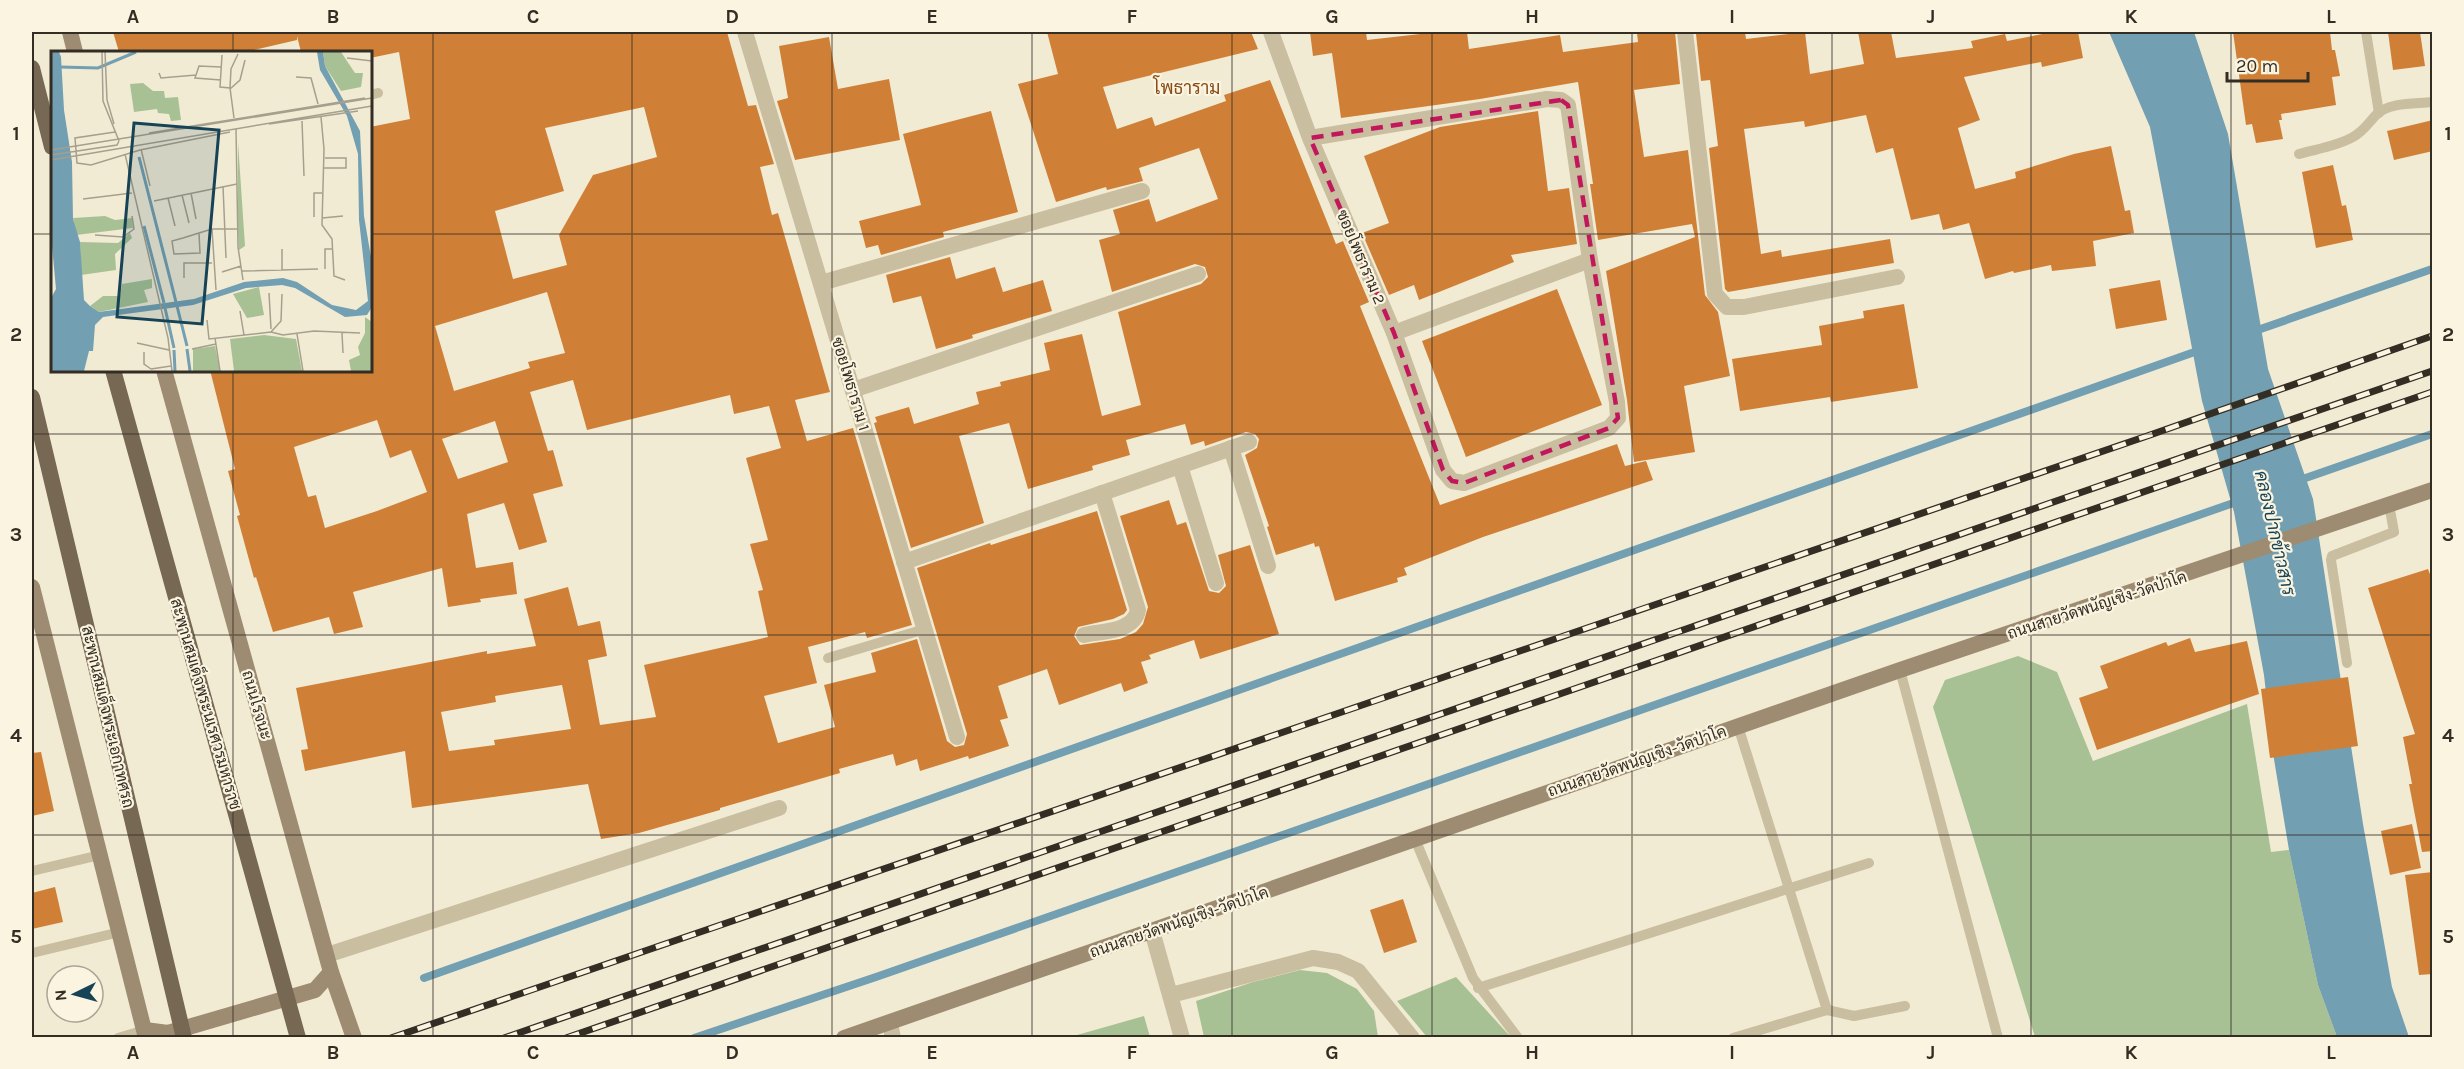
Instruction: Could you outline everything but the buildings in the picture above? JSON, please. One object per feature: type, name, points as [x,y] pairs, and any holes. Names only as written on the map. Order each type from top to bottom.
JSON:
[{"type":"main road","points":[[70,32],[75,51]]},
{"type":"main road","points":[[32,68],[51,143]]},
{"type":"main road","name":"สะพานสมเด็จพระนเรศวรมหาราช","points":[[114,372],[298,1038]]},
{"type":"main road","name":"ถนนโรจนะ","points":[[165,372],[327,955],[354,1038]]},
{"type":"main road","name":"สะพานสมเด็จพระเอกาทศรถ","points":[[32,397],[184,1038]]},
{"type":"main road","name":"ถนนสายวัดพนัญเชิง-วัดป่าโค","points":[[844,1038],[892,1030],[1152,931],[1900,670],[2196,572],[2433,490]]},
{"type":"main road","points":[[32,587],[36,624],[100,855],[146,1034],[168,1033],[315,990],[332,972]]},
{"type":"street","name":"ซอยโพธาราม 1","points":[[745,32],[957,737]]},
{"type":"street","name":"ซอยโพธาราม 2","points":[[1271,32],[1310,138],[1394,333],[1443,470],[1452,481],[1464,483],[1610,428],[1618,418],[1617,402],[1590,260]]},
{"type":"street","points":[[1685,32],[1714,294],[1727,307],[1744,307],[1897,277]]},
{"type":"street","points":[[1310,138],[1547,99],[1561,100],[1568,105],[1590,260],[1394,333]]},
{"type":"street","points":[[820,283],[1142,190]]},
{"type":"street","points":[[853,390],[1198,274]]},
{"type":"street","points":[[904,562],[1249,442]]},
{"type":"street","points":[[1231,448],[1268,566]]},
{"type":"street","points":[[1180,466],[1216,583]]},
{"type":"street","points":[[1084,635],[1131,625],[1137,618],[1138,610],[1102,493]]},
{"type":"street","points":[[327,955],[779,808]]},
{"type":"street","points":[[1152,931],[1182,1038]]},
{"type":"street","points":[[1171,995],[1312,958],[1338,962],[1358,971],[1412,1038]]},
{"type":"lane","points":[[2366,32],[2379,113]]},
{"type":"lane","points":[[2298,154],[2355,136],[2367,128],[2379,113],[2392,107],[2433,102]]},
{"type":"lane","points":[[2347,663],[2332,556],[2394,532],[2389,504]]},
{"type":"lane","points":[[828,658],[925,629]]},
{"type":"lane","points":[[1900,670],[1998,1038]]},
{"type":"lane","points":[[1738,726],[1827,1010]]},
{"type":"lane","points":[[1415,839],[1478,988],[1518,1038]]},
{"type":"lane","points":[[32,872],[100,855]]},
{"type":"lane","points":[[1478,988],[1869,863]]},
{"type":"lane","points":[[32,953],[120,933]]},
{"type":"lane","points":[[1733,1038],[1827,1010],[1854,1016],[1905,1006]]},
{"type":"lane","points":[[118,1038],[146,1034]]},
{"type":"highlighted area","points":[[1561,100],[1568,105],[1618,418],[1609,428],[1464,483],[1452,481],[1443,470],[1394,333],[1310,138]]},
{"type":"green space","points":[[2018,656],[2057,672],[2093,761],[2247,704],[2271,852],[2289,850],[2318,985],[2337,1037],[2035,1037],[1933,707],[1945,680]]},
{"type":"green space","points":[[1300,970],[1327,973],[1357,989],[1374,1011],[1378,1037],[1204,1037],[1196,1001],[1253,982]]},
{"type":"green space","points":[[1456,977],[1513,1037],[1427,1037],[1397,1001]]},
{"type":"green space","points":[[1144,1016],[1150,1037],[1070,1037]]},
{"type":"water","name":"คลองปากข้าวสาร","points":[[2109,32],[2194,32],[2228,134],[2268,369],[2313,499],[2363,824],[2392,987],[2409,1037],[2337,1037],[2318,985],[2289,850],[2272,747],[2264,675],[2234,512],[2202,401],[2150,127]]},
{"type":"waterway","points":[[2252,332],[2432,269]]},
{"type":"waterway","points":[[424,978],[2203,349]]},
{"type":"waterway","points":[[2297,481],[2432,434]]},
{"type":"waterway","points":[[694,1038],[876,977],[2242,500]]},
{"type":"railway","points":[[391,1038],[2150,435],[2432,336]]},
{"type":"railway","points":[[504,1038],[2432,371]]},
{"type":"railway","points":[[566,1038],[2432,392]]},
{"type":"district","name":"โพธาราม","points":[[1187,88]]}]
